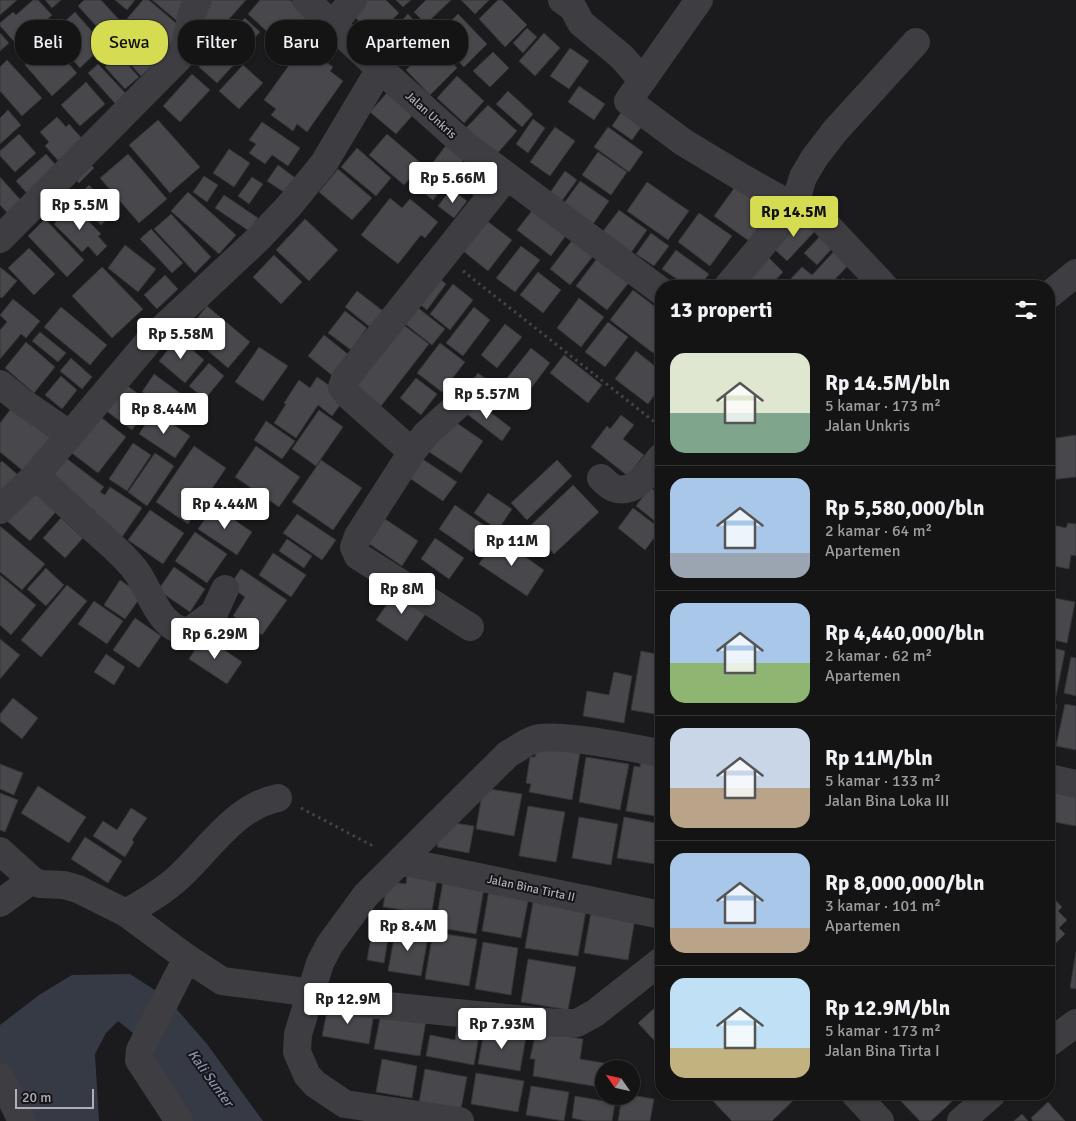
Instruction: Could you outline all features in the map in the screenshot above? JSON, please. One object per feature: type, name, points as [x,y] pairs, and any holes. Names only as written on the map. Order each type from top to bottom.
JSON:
[{"type":"street","points":[[0,239],[180,57],[187,40],[192,9],[198,0]]},
{"type":"street","name":"Jalan Unkris","points":[[306,0],[328,20]]},
{"type":"street","points":[[336,20],[353,0]]},
{"type":"street","points":[[562,0],[573,8],[581,23],[622,57],[642,80]]},
{"type":"street","points":[[699,0],[628,101],[683,142],[794,207],[804,209],[820,218],[878,280]]},
{"type":"street","name":"Jalan Unkris","points":[[337,28],[464,144],[655,287]]},
{"type":"street","points":[[733,280],[794,207],[803,177],[815,157],[835,131],[916,42]]},
{"type":"street","points":[[0,510],[36,475],[149,341],[258,239],[289,206],[324,163],[380,69]]},
{"type":"street","points":[[412,452],[342,387],[346,379],[507,176]]},
{"type":"street","points":[[1055,290],[1076,273]]},
{"type":"street","points":[[0,384],[21,402],[69,434]]},
{"type":"street","points":[[469,395],[426,434],[412,452],[358,536],[354,547],[358,556],[470,626]]},
{"type":"street","points":[[600,478],[613,488],[628,488],[641,481],[655,464]]},
{"type":"street","points":[[36,475],[136,570],[160,614],[170,625],[178,630],[188,632],[214,613],[225,589]]},
{"type":"street","points":[[460,1121],[345,1104],[314,1084],[307,1075],[298,1052],[298,1034],[320,963],[330,944],[366,895],[508,754],[536,738],[563,738],[655,752]]},
{"type":"street","points":[[1055,779],[1076,784]]},
{"type":"street","points":[[126,913],[157,894],[180,876],[241,816],[256,806],[278,798]]},
{"type":"street","points":[[0,850],[32,880],[40,884],[64,885],[78,889],[126,913],[222,981],[298,992],[319,1000],[537,1021],[578,1023],[595,1013],[655,966]]},
{"type":"street","name":"Jalan Bina Tirta II","points":[[401,861],[655,914]]},
{"type":"street","points":[[0,904],[32,880]]},
{"type":"street","points":[[179,1121],[139,1060],[140,1050],[187,958]]},
{"type":"street","points":[[1055,1039],[1076,1023]]},
{"type":"street","points":[[0,1078],[22,1121]]},
{"type":"street","points":[[861,1100],[880,1121]]},
{"type":"street","points":[[961,1121],[985,1100]]},
{"type":"path","points":[[443,256],[655,422]]},
{"type":"path","points":[[278,798],[299,807],[401,861]]},
{"type":"water","name":"Kali Sunter","points":[[130,974],[167,998],[207,1044],[263,1121],[179,1121],[144,1042],[118,1021],[106,1033],[95,1054],[99,1121],[22,1121],[0,1077],[0,1025],[39,995],[72,975]]},
{"type":"building","points":[[0,0],[17,0],[0,15]]},
{"type":"building","points":[[33,0],[38,0],[52,15],[46,20],[15,20],[15,42],[0,26],[0,23],[13,12],[16,15]]},
{"type":"building","points":[[45,0],[61,0],[52,8]]},
{"type":"building","points":[[84,0],[101,0],[119,20],[91,20],[78,6]]},
{"type":"building","points":[[115,0],[135,0],[127,10]]},
{"type":"building","points":[[143,0],[149,0],[178,25],[178,35],[168,47],[168,20],[126,20]]},
{"type":"building","points":[[152,0],[195,0],[177,21]]},
{"type":"building","points":[[211,0],[246,0],[228,20],[193,20]]},
{"type":"building","points":[[260,0],[290,0],[312,20],[265,20],[265,30],[248,14]]},
{"type":"building","points":[[366,0],[386,0],[399,13],[392,20],[358,20],[352,14]]},
{"type":"building","points":[[396,0],[411,0],[403,7]]},
{"type":"building","points":[[426,0],[451,0],[430,20],[422,20],[414,12]]},
{"type":"building","points":[[461,0],[489,0],[475,14]]},
{"type":"building","points":[[498,0],[502,0],[527,25],[505,47],[479,19]]},
{"type":"building","points":[[75,12],[91,30],[91,57],[80,68],[77,65],[81,65],[81,20],[66,20]]},
{"type":"building","points":[[408,14],[413,20],[402,20]]},
{"type":"building","points":[[458,14],[464,20],[452,20]]},
{"type":"building","points":[[468,24],[487,44],[468,63]]},
{"type":"building","points":[[255,27],[260,32],[255,37]]},
{"type":"building","points":[[527,28],[537,37],[523,53],[513,43]]},
{"type":"building","points":[[0,33],[9,43],[0,51]]},
{"type":"building","points":[[544,33],[560,48],[535,76],[519,61]]},
{"type":"building","points":[[570,48],[589,61],[569,89],[550,76]]},
{"type":"building","points":[[493,52],[509,68],[490,87],[473,71]]},
{"type":"building","points":[[7,60],[42,98],[22,116],[0,91],[0,67]]},
{"type":"building","points":[[25,65],[70,65],[77,73],[52,96]]},
{"type":"building","points":[[99,65],[131,99],[120,109],[88,73]]},
{"type":"building","points":[[107,65],[128,65],[139,77],[125,89],[105,67]]},
{"type":"building","points":[[131,65],[153,65],[141,76]]},
{"type":"building","points":[[201,65],[234,65],[217,83],[199,67]]},
{"type":"building","points":[[243,65],[263,83],[239,109],[219,91]]},
{"type":"building","points":[[289,65],[330,65],[333,67],[330,71],[343,81],[307,132],[297,124],[293,131],[271,115],[276,109],[264,100]]},
{"type":"building","points":[[411,65],[454,65],[457,68],[430,95],[406,70]]},
{"type":"building","points":[[192,74],[210,90],[180,122],[163,106]]},
{"type":"building","points":[[457,76],[484,101],[464,123],[437,98]]},
{"type":"building","points":[[86,82],[105,104],[80,126],[61,105]]},
{"type":"building","points":[[393,86],[419,108],[396,134],[370,112]]},
{"type":"building","points":[[579,86],[605,104],[594,120],[568,102]]},
{"type":"building","points":[[508,91],[533,114],[522,127],[496,104]]},
{"type":"building","points":[[488,105],[517,131],[496,155],[466,128]]},
{"type":"building","points":[[624,108],[645,122],[632,140],[612,126]]},
{"type":"building","points":[[8,110],[21,125],[0,144],[0,118]]},
{"type":"building","points":[[57,117],[66,127],[69,124],[86,143],[62,165],[45,146],[49,142],[40,132]]},
{"type":"building","points":[[533,119],[545,128],[528,153],[516,144]]},
{"type":"building","points":[[158,120],[200,167],[170,193],[129,145]]},
{"type":"building","points":[[262,122],[300,148],[288,166],[272,155],[265,164],[249,153],[256,144],[249,140]]},
{"type":"building","points":[[555,127],[575,141],[550,176],[530,162]]},
{"type":"building","points":[[608,127],[643,152],[629,172],[594,147]]},
{"type":"building","points":[[19,134],[36,153],[15,172],[0,156],[0,151]]},
{"type":"building","points":[[387,134],[422,164],[404,185],[369,155]]},
{"type":"building","points":[[447,144],[465,158],[433,200],[415,186]]},
{"type":"building","points":[[357,148],[391,178],[376,196],[341,167]]},
{"type":"building","points":[[229,149],[250,163],[234,187],[213,173]]},
{"type":"building","points":[[598,152],[627,172],[611,195],[582,175]]},
{"type":"building","points":[[46,154],[62,172],[32,199],[16,181]]},
{"type":"building","points":[[128,154],[167,199],[139,223],[100,178]]},
{"type":"building","points":[[82,156],[94,168],[79,183],[67,171]]},
{"type":"building","points":[[468,163],[491,181],[477,198],[455,180]]},
{"type":"building","points":[[278,165],[298,180],[288,195],[267,181]]},
{"type":"building","points":[[338,169],[372,198],[352,220],[319,192]]},
{"type":"building","points":[[565,171],[577,180],[561,202],[549,194]]},
{"type":"building","points":[[204,176],[218,185],[207,202],[193,192]]},
{"type":"building","points":[[0,177],[26,206],[12,218],[0,205]]},
{"type":"building","points":[[252,177],[263,184],[249,204],[238,196]]},
{"type":"building","points":[[580,181],[609,201],[591,227],[562,206]]},
{"type":"building","points":[[647,182],[689,211],[668,240],[627,211]]},
{"type":"building","points":[[89,185],[115,212],[101,225],[75,198]]},
{"type":"building","points":[[735,187],[770,212],[749,241],[714,216]]},
{"type":"building","points":[[451,189],[467,201],[454,218],[438,206]]},
{"type":"building","points":[[188,192],[236,235],[219,254],[171,211]]},
{"type":"building","points":[[224,195],[258,218],[249,231],[215,208]]},
{"type":"building","points":[[390,198],[402,208],[410,199],[438,222],[425,238],[421,235],[398,264],[361,235]]},
{"type":"building","points":[[73,205],[101,234],[98,236],[107,246],[97,256],[88,246],[82,252],[54,224]]},
{"type":"building","points":[[534,208],[567,234],[551,256],[517,230]]},
{"type":"building","points":[[619,210],[647,230],[630,254],[601,234]]},
{"type":"building","points":[[699,213],[732,236],[710,266],[678,242]]},
{"type":"building","points":[[171,214],[211,257],[195,273],[154,229]]},
{"type":"building","points":[[801,214],[817,229],[787,261],[771,246]]},
{"type":"building","points":[[45,219],[84,260],[67,277],[28,236]]},
{"type":"building","points":[[305,219],[338,250],[309,281],[276,250]]},
{"type":"building","points":[[487,221],[512,240],[488,271],[463,251]]},
{"type":"building","points":[[151,229],[183,263],[172,273],[140,239]]},
{"type":"building","points":[[825,231],[837,243],[817,265],[804,253]]},
{"type":"building","points":[[651,233],[669,246],[654,266],[636,254]]},
{"type":"building","points":[[573,239],[594,255],[570,285],[550,269]]},
{"type":"building","points":[[125,245],[156,269],[138,292],[108,268]]},
{"type":"building","points":[[521,246],[540,260],[515,292],[496,278]]},
{"type":"building","points":[[838,247],[852,261],[835,280],[790,280],[802,267],[812,275]]},
{"type":"building","points":[[29,248],[55,274],[34,295],[8,268]]},
{"type":"building","points":[[676,250],[709,274],[704,280],[678,280],[662,269]]},
{"type":"building","points":[[274,255],[302,282],[281,304],[253,277]]},
{"type":"building","points":[[598,257],[630,281],[607,310],[576,286]]},
{"type":"building","points":[[769,258],[783,272],[776,280],[748,280]]},
{"type":"building","points":[[0,267],[17,281],[2,298],[0,297]]},
{"type":"building","points":[[102,267],[143,309],[112,338],[72,296]]},
{"type":"building","points":[[538,272],[561,290],[543,313],[520,295]]},
{"type":"building","points":[[165,275],[178,289],[157,309],[144,295]]},
{"type":"building","points":[[436,276],[446,284],[427,310],[416,301]]},
{"type":"building","points":[[453,284],[473,300],[450,330],[430,314]]},
{"type":"building","points":[[633,290],[655,306],[655,350],[653,353],[610,320]]},
{"type":"building","points":[[357,291],[383,311],[370,327],[345,307]]},
{"type":"building","points":[[579,298],[604,317],[581,347],[557,328]]},
{"type":"building","points":[[13,299],[40,321],[26,338],[21,334],[0,359],[0,330],[7,322],[0,315]]},
{"type":"building","points":[[207,306],[250,342],[228,368],[186,332]]},
{"type":"building","points":[[61,307],[107,345],[90,365],[44,327]]},
{"type":"building","points":[[417,307],[445,329],[432,345],[404,323]]},
{"type":"building","points":[[474,307],[490,320],[463,356],[446,343]]},
{"type":"building","points":[[345,311],[367,328],[351,350],[328,333]]},
{"type":"building","points":[[608,322],[628,337],[605,367],[585,352]]},
{"type":"building","points":[[401,323],[429,344],[381,406],[353,385]]},
{"type":"building","points":[[505,324],[522,337],[497,368],[481,355]]},
{"type":"building","points":[[40,332],[66,353],[58,362],[32,341]]},
{"type":"building","points":[[324,335],[349,355],[333,376],[308,356]]},
{"type":"building","points":[[178,337],[204,360],[185,383],[159,361]]},
{"type":"building","points":[[26,342],[55,367],[34,393],[5,368]]},
{"type":"building","points":[[440,343],[465,362],[442,392],[417,373]]},
{"type":"building","points":[[259,347],[288,366],[263,401],[235,382]]},
{"type":"building","points":[[531,348],[550,363],[523,399],[503,383]]},
{"type":"building","points":[[636,351],[655,366],[655,394],[648,404],[615,379]]},
{"type":"building","points":[[564,355],[602,385],[588,403],[550,373]]},
{"type":"building","points":[[71,358],[92,377],[82,389],[60,371]]},
{"type":"building","points":[[209,363],[224,376],[205,399],[189,386]]},
{"type":"building","points":[[478,373],[505,393],[492,409],[466,389]]},
{"type":"building","points":[[154,374],[199,407],[187,424],[142,392]]},
{"type":"building","points":[[61,376],[77,390],[62,409],[45,395]]},
{"type":"building","points":[[317,377],[346,397],[332,416],[318,405],[296,438],[274,423],[299,380],[310,388]]},
{"type":"building","points":[[416,378],[437,394],[421,415],[400,398]]},
{"type":"building","points":[[125,384],[152,404],[132,430],[105,410]]},
{"type":"building","points":[[473,399],[511,428],[502,441],[463,411]]},
{"type":"building","points":[[17,401],[60,435],[28,475],[0,452],[0,423]]},
{"type":"building","points":[[319,410],[343,427],[316,466],[292,449]]},
{"type":"building","points":[[154,411],[190,436],[175,458],[139,434]]},
{"type":"building","points":[[97,414],[126,437],[98,473],[69,451]]},
{"type":"building","points":[[621,415],[634,425],[623,439],[644,455],[628,476],[591,447],[607,426],[610,429]]},
{"type":"building","points":[[448,417],[483,441],[461,473],[426,450]]},
{"type":"building","points":[[266,421],[295,441],[282,459],[254,440]]},
{"type":"building","points":[[1076,435],[1076,477],[1055,479],[1055,438]]},
{"type":"building","points":[[133,443],[151,455],[127,491],[109,479]]},
{"type":"building","points":[[194,446],[226,468],[188,524],[156,502]]},
{"type":"building","points":[[256,446],[300,477],[279,507],[235,477]]},
{"type":"building","points":[[155,453],[174,466],[147,506],[128,492]]},
{"type":"building","points":[[66,458],[104,487],[100,492],[105,495],[110,487],[142,508],[120,540],[89,519],[95,511],[50,480]]},
{"type":"building","points":[[421,458],[457,482],[443,501],[408,477]]},
{"type":"building","points":[[321,460],[362,488],[333,530],[292,502]]},
{"type":"building","points":[[557,460],[572,476],[527,520],[511,503]]},
{"type":"building","points":[[2,461],[18,475],[0,493],[0,463]]},
{"type":"building","points":[[33,479],[62,505],[30,541],[0,515]]},
{"type":"building","points":[[573,485],[599,512],[554,554],[529,527]]},
{"type":"building","points":[[650,487],[655,491],[655,521],[636,506]]},
{"type":"building","points":[[488,493],[512,509],[498,530],[474,513]]},
{"type":"building","points":[[455,505],[488,528],[472,552],[439,529]]},
{"type":"building","points":[[214,506],[252,532],[237,555],[198,529]]},
{"type":"building","points":[[633,508],[655,524],[655,537],[645,550],[618,528]]},
{"type":"building","points":[[150,510],[184,533],[163,564],[128,540]]},
{"type":"building","points":[[297,514],[336,540],[322,560],[283,533]]},
{"type":"building","points":[[382,517],[418,541],[402,566],[365,541]]},
{"type":"building","points":[[61,518],[83,538],[65,558],[43,538]]},
{"type":"building","points":[[1068,523],[1076,524],[1076,556],[1071,555],[1069,569],[1055,566],[1055,525],[1066,528]]},
{"type":"building","points":[[0,526],[45,564],[22,590],[0,572]]},
{"type":"building","points":[[195,532],[227,554],[207,583],[175,561]]},
{"type":"building","points":[[497,537],[544,570],[527,596],[479,564]]},
{"type":"building","points":[[435,538],[464,558],[449,579],[421,559]]},
{"type":"building","points":[[287,539],[312,556],[304,568],[279,551]]},
{"type":"building","points":[[273,553],[306,575],[291,597],[259,575]]},
{"type":"building","points":[[174,567],[205,589],[190,612],[158,590]]},
{"type":"building","points":[[46,568],[64,585],[46,606],[27,589]]},
{"type":"building","points":[[241,569],[287,600],[262,635],[233,616],[245,597],[229,586]]},
{"type":"building","points":[[0,575],[36,605],[11,635],[0,625]]},
{"type":"building","points":[[120,580],[142,595],[125,619],[104,605]]},
{"type":"building","points":[[67,585],[87,601],[41,657],[21,640]]},
{"type":"building","points":[[397,590],[428,610],[407,641],[376,620]]},
{"type":"building","points":[[1055,598],[1075,602],[1067,643],[1055,640]]},
{"type":"building","points":[[94,601],[123,621],[107,644],[78,624]]},
{"type":"building","points":[[135,618],[161,636],[139,668],[113,650]]},
{"type":"building","points":[[204,636],[242,662],[227,684],[189,659]]},
{"type":"building","points":[[0,639],[20,655],[0,679]]},
{"type":"building","points":[[1055,648],[1065,651],[1055,696]]},
{"type":"building","points":[[641,651],[655,654],[655,714],[631,710]]},
{"type":"building","points":[[106,654],[125,667],[114,685],[94,672]]},
{"type":"building","points":[[1071,657],[1076,658],[1076,696],[1064,693]]},
{"type":"building","points":[[614,672],[632,676],[624,723],[583,716],[587,691],[609,695]]},
{"type":"building","points":[[13,698],[38,718],[22,739],[0,721],[0,714]]},
{"type":"building","points":[[1065,704],[1076,706],[1076,750],[1056,746]]},
{"type":"building","points":[[537,746],[580,753],[572,800],[529,792],[531,784],[526,783],[530,757],[535,757]]},
{"type":"building","points":[[586,757],[629,764],[620,810],[579,802]]},
{"type":"building","points":[[641,757],[655,760],[655,816],[626,811],[634,766],[640,767]]},
{"type":"building","points":[[0,764],[23,773],[14,795],[0,789]]},
{"type":"building","points":[[38,786],[86,817],[69,843],[21,813]]},
{"type":"building","points":[[1055,786],[1076,790],[1076,826],[1055,822]]},
{"type":"building","points":[[483,788],[522,794],[514,836],[476,829]]},
{"type":"building","points":[[0,793],[18,800],[5,832],[0,830]]},
{"type":"building","points":[[528,806],[565,812],[556,862],[519,856]]},
{"type":"building","points":[[131,808],[147,818],[132,840],[134,842],[125,857],[93,836],[103,821],[117,830]]},
{"type":"building","points":[[579,817],[618,824],[611,865],[572,858]]},
{"type":"building","points":[[624,817],[655,823],[655,864],[617,858]]},
{"type":"building","points":[[442,821],[474,826],[469,853],[437,847]]},
{"type":"building","points":[[85,837],[122,861],[108,883],[71,859]]},
{"type":"building","points":[[407,875],[437,880],[430,923],[400,919],[402,910],[383,907],[387,881],[406,884]]},
{"type":"building","points":[[444,876],[485,883],[476,934],[435,927]]},
{"type":"building","points":[[490,884],[530,891],[521,938],[482,931]]},
{"type":"building","points":[[534,896],[587,905],[578,956],[525,948]]},
{"type":"building","points":[[1055,899],[1062,907],[1058,911],[1067,920],[1059,928],[1065,934],[1055,944]]},
{"type":"building","points":[[592,906],[636,913],[628,960],[584,953]]},
{"type":"building","points":[[373,925],[390,927],[384,963],[367,960]]},
{"type":"building","points":[[396,927],[429,932],[421,976],[388,971]]},
{"type":"building","points":[[433,932],[477,939],[469,986],[425,979]]},
{"type":"building","points":[[483,942],[518,948],[511,995],[475,989]]},
{"type":"building","points":[[1076,952],[1076,989],[1070,988]]},
{"type":"building","points":[[528,959],[576,967],[568,1010],[521,1002]]},
{"type":"building","points":[[328,1006],[374,1013],[369,1044],[322,1036]]},
{"type":"building","points":[[655,1008],[655,1041],[638,1023]]},
{"type":"building","points":[[381,1013],[426,1021],[420,1056],[374,1049]]},
{"type":"building","points":[[458,1020],[481,1024],[474,1065],[426,1056],[430,1035],[455,1040]]},
{"type":"building","points":[[484,1030],[526,1037],[520,1071],[478,1064]]},
{"type":"building","points":[[536,1031],[583,1039],[580,1059],[595,1062],[595,1086],[533,1076],[535,1059],[530,1059]]},
{"type":"building","points":[[382,1059],[417,1066],[412,1098],[376,1092]]},
{"type":"building","points":[[425,1069],[467,1077],[461,1109],[419,1102]]},
{"type":"building","points":[[476,1073],[524,1081],[518,1112],[471,1104]]},
{"type":"building","points":[[531,1086],[569,1092],[564,1121],[526,1115]]},
{"type":"building","points":[[575,1096],[595,1100],[595,1105],[615,1105],[612,1121],[586,1121],[572,1118]]},
{"type":"building","points":[[640,1097],[654,1099],[650,1121],[618,1121],[621,1105],[640,1105]]},
{"type":"building","points":[[712,1100],[794,1100],[772,1121],[732,1121]]},
{"type":"building","points":[[900,1100],[954,1100],[931,1121],[920,1121]]},
{"type":"building","points":[[1048,1102],[1065,1121],[1033,1121],[1031,1118]]},
{"type":"building","points":[[1022,1114],[1028,1121],[1014,1121]]}]
